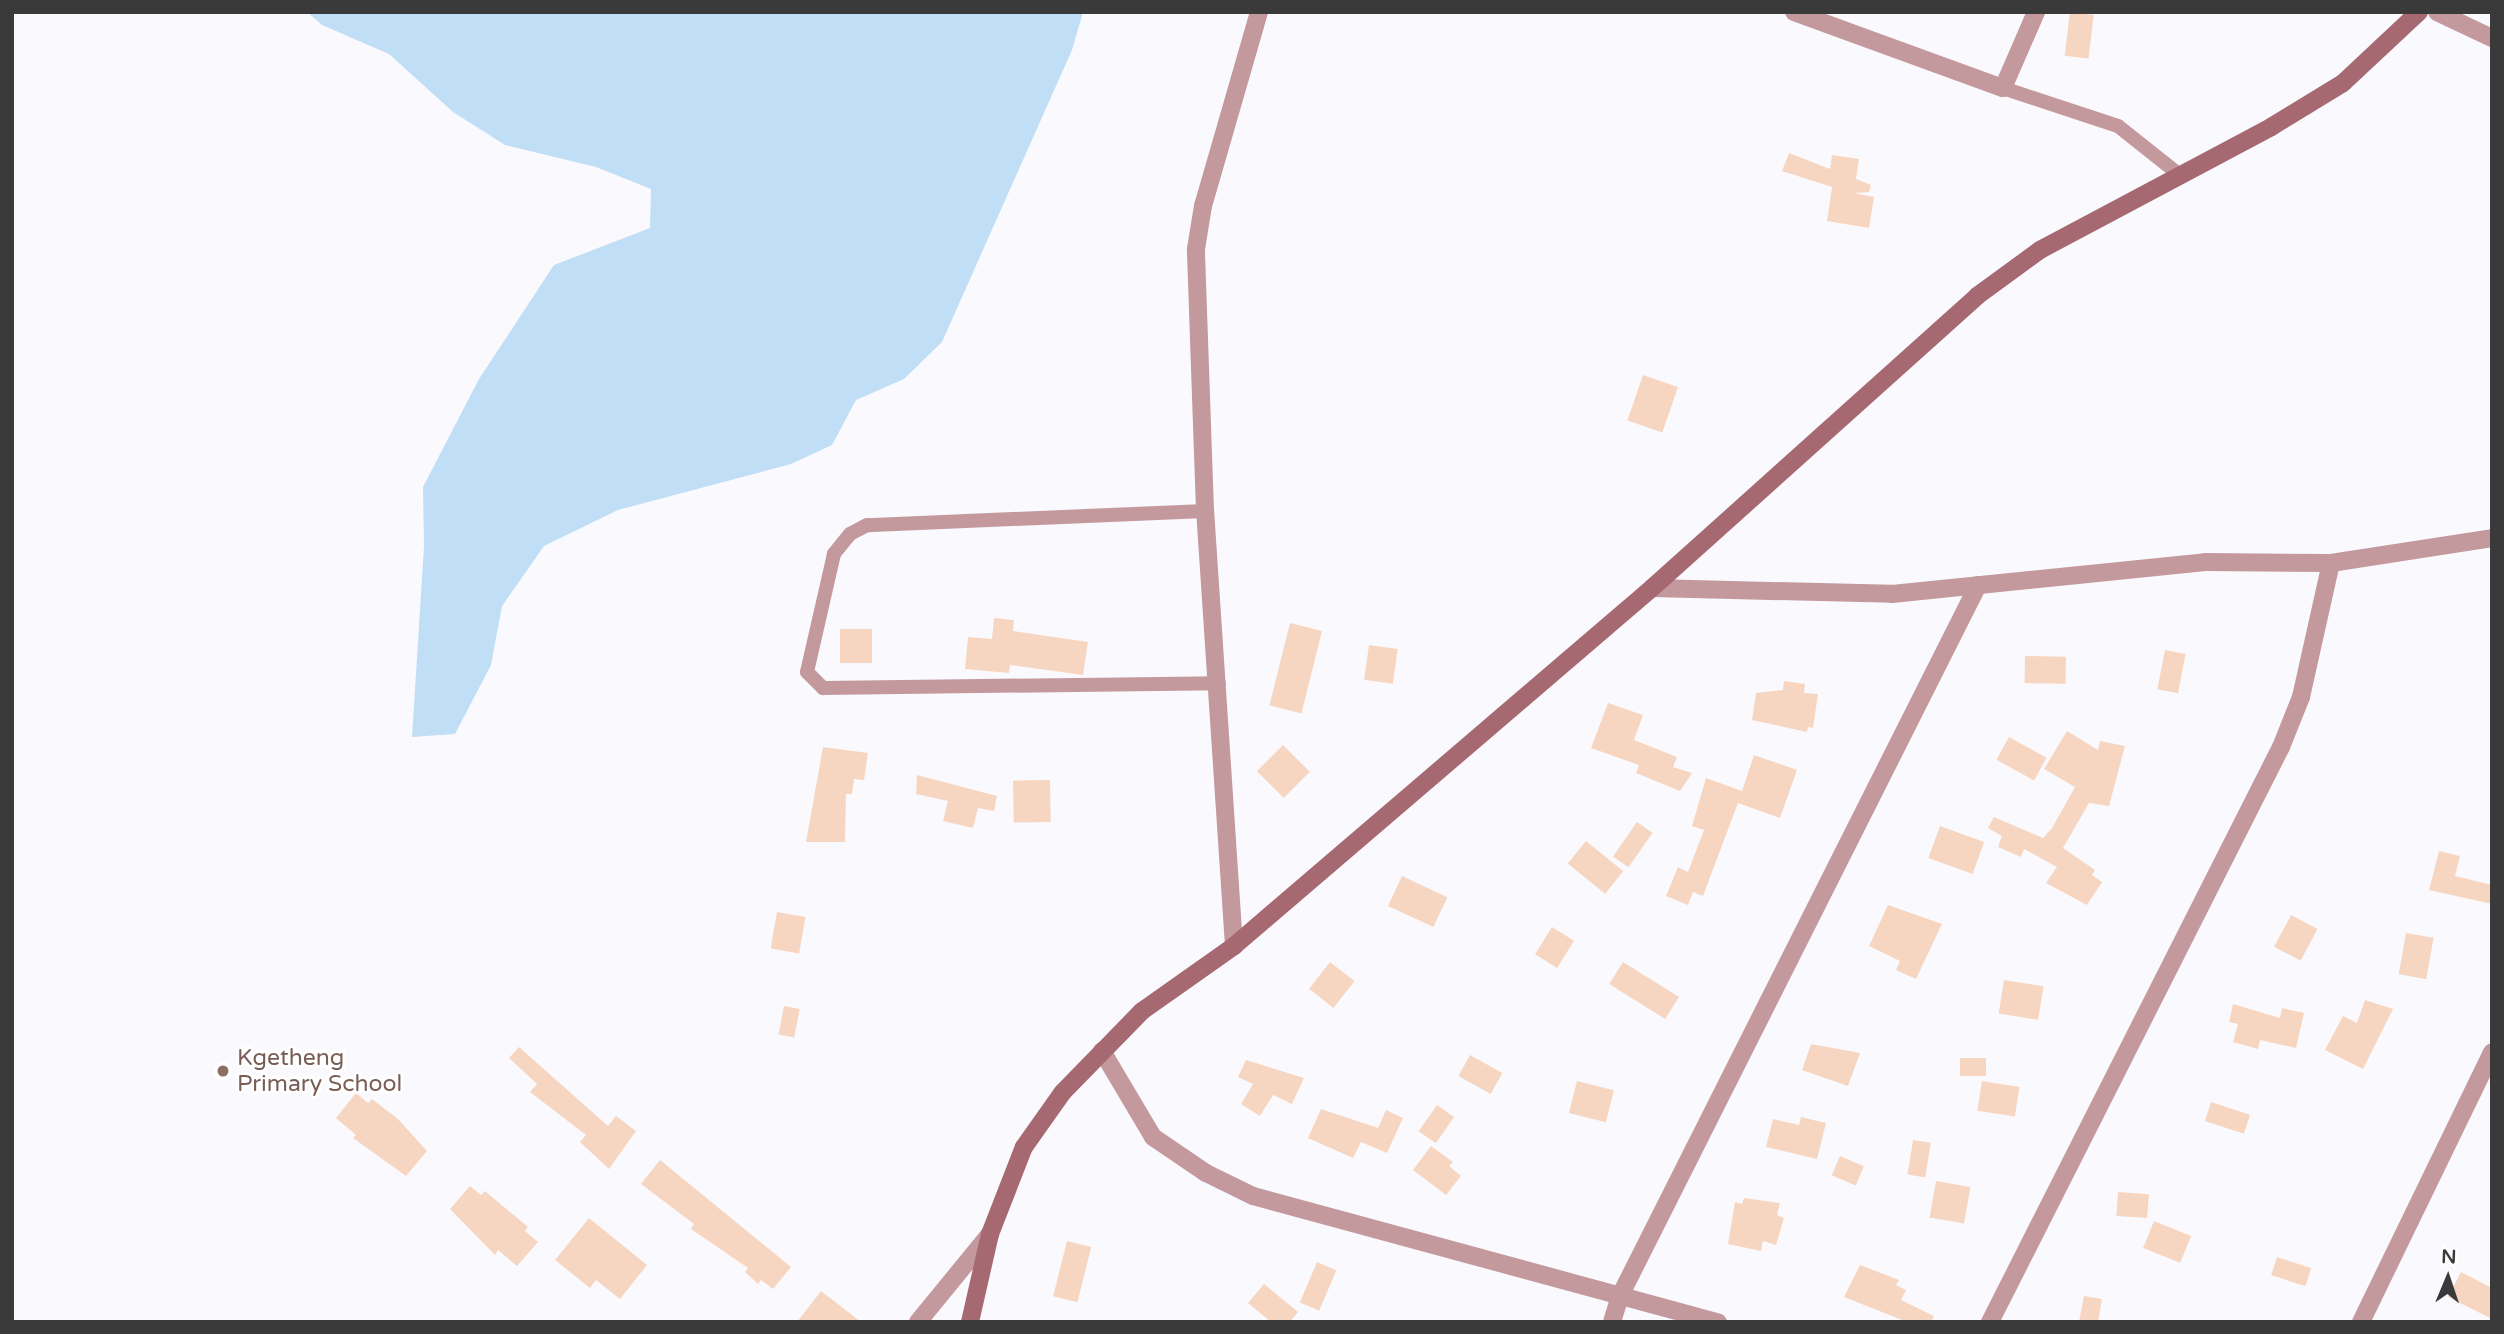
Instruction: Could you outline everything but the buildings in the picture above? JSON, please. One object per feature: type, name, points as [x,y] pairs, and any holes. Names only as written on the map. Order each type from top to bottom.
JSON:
[{"type":"street","points":[[1234,946],[1219,683],[1205,511],[1198,229],[1259,12]]},
{"type":"street","points":[[1794,12],[2004,88],[2036,12]]},
{"type":"street","points":[[970,1322],[990,1234],[1024,1147],[1063,1092],[1142,1011],[1234,946],[1652,589],[1978,296],[2040,250],[2181,176],[2343,83],[2419,12]]},
{"type":"street","points":[[2437,12],[2492,38]]},
{"type":"street","points":[[1652,589],[1892,594],[2205,562],[2331,564],[2492,538]]},
{"type":"street","points":[[1990,1322],[2281,747],[2301,697],[2331,564]]},
{"type":"street","points":[[1612,1322],[1620,1296],[1978,585]]},
{"type":"street","points":[[1102,1051],[1153,1137],[1253,1196],[1718,1322]]},
{"type":"street","points":[[2361,1322],[2492,1052]]},
{"type":"street","points":[[918,1322],[990,1234]]},
{"type":"lane","points":[[2004,88],[2118,127],[2181,176]]},
{"type":"lane","points":[[1205,511],[867,525],[850,534],[834,554],[807,672],[823,688],[1219,683]]},
{"type":"water","points":[[307,12],[1083,12],[1072,50],[942,342],[904,379],[856,400],[832,445],[791,464],[618,510],[544,546],[502,606],[491,665],[455,734],[412,737],[424,546],[423,487],[479,379],[554,265],[650,228],[651,189],[596,167],[505,145],[453,112],[389,54],[322,25]]},
{"type":"place","name":"Kgetheng Primary School","points":[[223,1071]]}]
